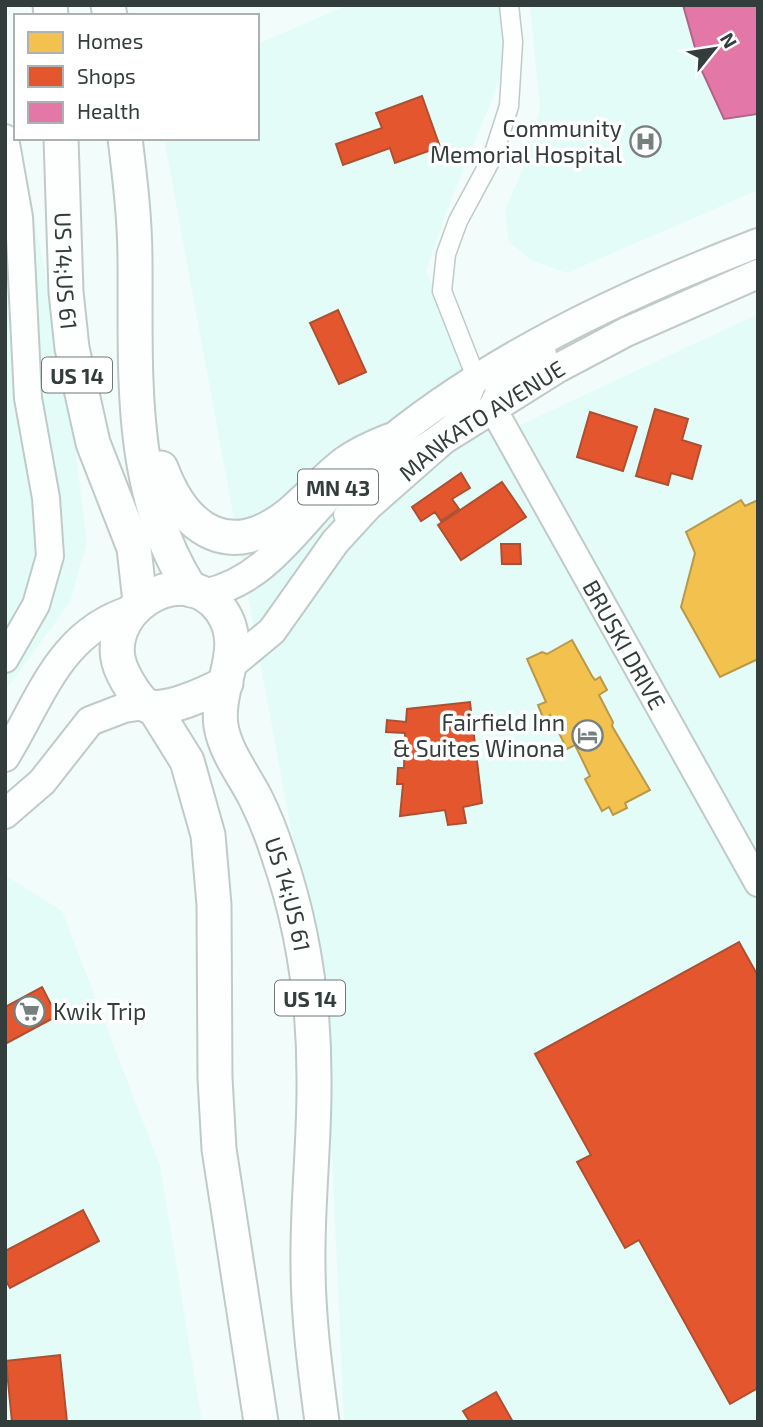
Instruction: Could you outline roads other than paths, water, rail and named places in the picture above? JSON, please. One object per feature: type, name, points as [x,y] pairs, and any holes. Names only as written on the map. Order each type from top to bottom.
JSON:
[{"type":"highway","name":"US 14;US 61","points":[[61,140],[66,292],[72,348],[93,443],[134,548],[136,606],[121,630],[119,663],[123,674],[150,706],[187,761],[208,835],[215,905],[215,1078],[219,1149],[261,1422]]},
{"type":"highway","name":"US 14;US 61","points":[[125,140],[134,223],[138,427],[146,478],[165,536],[198,592],[225,617],[232,636],[220,723],[223,736],[256,798],[278,853],[295,911],[309,985],[314,1079],[308,1220],[310,1330],[321,1422]]},
{"type":"highway","points":[[135,373],[141,388],[156,456],[176,502],[195,524],[223,537],[244,537],[274,525],[345,464],[364,451],[389,440]]},
{"type":"highway","points":[[136,606],[162,591],[198,592]]},
{"type":"highway","points":[[150,706],[201,696],[228,674]]},
{"type":"main road","name":"MANKATO AVENUE","points":[[198,592],[234,585],[262,568],[329,496],[389,440],[477,380],[621,302],[758,243]]},
{"type":"main road","name":"MANKATO AVENUE","points":[[228,674],[272,631],[335,542],[404,472],[492,407],[626,332],[758,274]]},
{"type":"main road","points":[[5,757],[58,662],[108,617],[136,606]]},
{"type":"main road","points":[[5,814],[42,782],[90,722],[124,708],[150,706]]},
{"type":"street","points":[[335,542],[341,519],[358,496],[390,465],[457,418],[471,399],[477,380],[442,291],[446,254],[458,221],[494,156],[509,106],[513,42],[509,5]]},
{"type":"street","points":[[5,138],[19,217],[28,398],[50,535],[46,579],[9,645]]},
{"type":"street","points":[[492,407],[499,388],[514,372],[607,315],[621,302]]},
{"type":"street","name":"BRUSKI DRIVE","points":[[492,407],[758,883]]},
{"type":"place","name":"Community Memorial Hospital","points":[[645,141]]},
{"type":"place","name":"Fairfield Inn & Suites Winona","points":[[588,735]]},
{"type":"place","name":"Kwik Trip","points":[[30,1011]]}]
